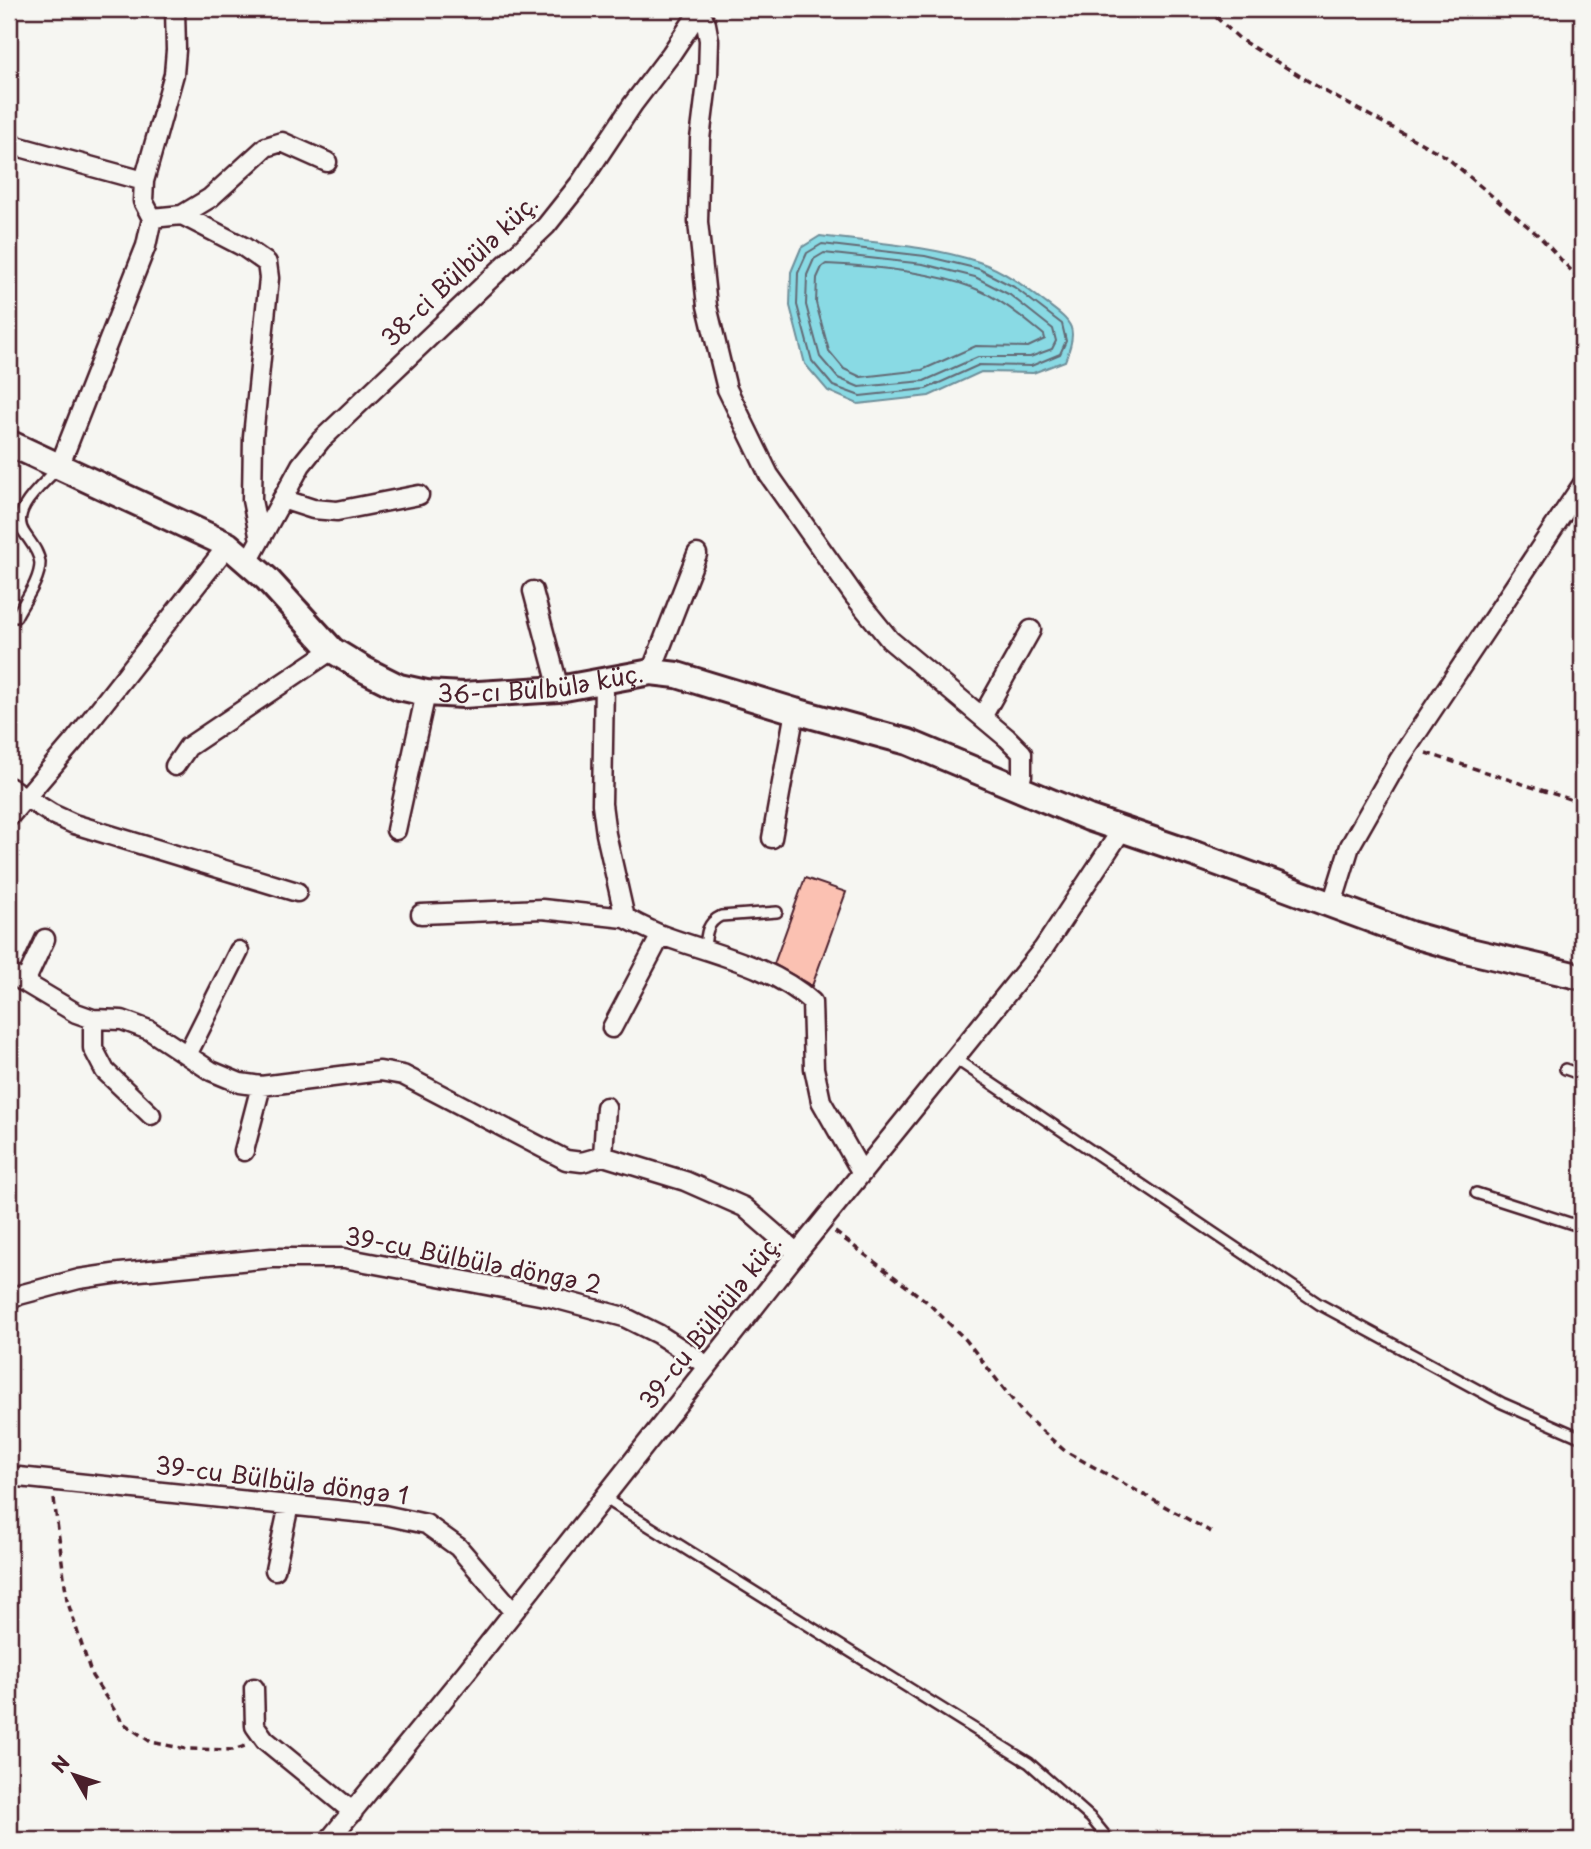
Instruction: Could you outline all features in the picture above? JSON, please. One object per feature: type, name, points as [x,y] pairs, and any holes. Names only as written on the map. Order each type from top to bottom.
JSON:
[{"type":"street","points":[[59,467],[146,246],[152,218],[143,201],[144,181],[174,74],[175,9]]},
{"type":"street","points":[[700,9],[709,40],[708,75],[700,139],[698,222],[707,306],[727,389],[769,475],[855,597],[890,640],[1022,753],[1020,787]]},
{"type":"street","name":"38-ci Bülbülə küç.","points":[[248,562],[301,465],[321,439],[546,226],[581,182],[700,9]]},
{"type":"street","points":[[152,218],[182,215],[210,198],[266,147],[282,142],[327,162]]},
{"type":"street","points":[[9,144],[144,181]]},
{"type":"street","points":[[182,215],[244,247],[267,263],[269,278],[253,437],[252,499],[260,540]]},
{"type":"street","name":"36-cı Bülbülə küç.","points":[[9,443],[228,545],[267,579],[332,650],[398,687],[426,693],[463,695],[559,689],[651,673],[677,675],[908,742],[1089,818],[1123,828],[1410,934],[1582,977]]},
{"type":"street","points":[[1332,904],[1350,846],[1408,747],[1582,485]]},
{"type":"street","points":[[282,499],[313,509],[337,511],[419,495]]},
{"type":"street","points":[[9,817],[98,710],[228,545]]},
{"type":"street","points":[[651,673],[697,554]]},
{"type":"street","points":[[533,591],[559,689]]},
{"type":"street","points":[[982,717],[1031,630]]},
{"type":"street","points":[[175,766],[188,747],[332,650]]},
{"type":"street","points":[[604,683],[602,804],[625,918]]},
{"type":"street","points":[[396,830],[426,693]]},
{"type":"street","points":[[772,838],[795,711]]},
{"type":"street","points":[[9,787],[24,798],[74,824],[297,892]]},
{"type":"street","name":"39-cu Bülbülə küç.","points":[[329,1840],[1043,949],[1123,828]]},
{"type":"street","points":[[421,915],[542,909],[625,918],[661,935],[772,976],[800,991],[812,1003],[814,1068],[821,1101],[862,1173]]},
{"type":"street","points":[[612,1028],[661,935]]},
{"type":"street","points":[[25,982],[45,939]]},
{"type":"street","points":[[187,1055],[239,951]]},
{"type":"street","points":[[9,973],[76,1013],[93,1019],[122,1020],[149,1030],[211,1071],[240,1083],[261,1086],[380,1071],[403,1075],[566,1160],[582,1162],[603,1156],[685,1181],[744,1207],[797,1253]]},
{"type":"street","points":[[93,1019],[93,1048],[105,1071],[151,1115]]},
{"type":"street","points":[[244,1152],[261,1086]]},
{"type":"street","points":[[603,1156],[606,1107]]},
{"type":"street","name":"39-cu Bülbülə döngə 2","points":[[9,1300],[79,1279],[120,1273],[272,1258],[344,1258],[550,1297],[624,1317],[658,1334],[708,1366]]},
{"type":"street","name":"39-cu Bülbülə döngə 1","points":[[9,1476],[289,1504],[384,1515],[426,1524],[458,1547],[513,1611]]},
{"type":"street","points":[[275,1570],[289,1504]]},
{"type":"street","points":[[254,1688],[255,1726],[265,1740],[353,1812]]},
{"type":"lane","points":[[16,617],[37,576],[40,564],[38,553],[19,527],[19,518],[23,508],[59,467]]},
{"type":"lane","points":[[705,950],[707,929],[713,920],[721,916],[777,912]]},
{"type":"lane","points":[[954,1058],[1319,1304],[1502,1403],[1582,1438]]},
{"type":"lane","points":[[1565,1069],[1582,1075]]},
{"type":"lane","points":[[1476,1193],[1582,1227]]},
{"type":"lane","points":[[604,1498],[1029,1763],[1091,1818],[1109,1840]]},
{"type":"path","points":[[1207,9],[1241,40],[1328,93],[1445,156],[1538,235],[1582,282]]},
{"type":"path","points":[[1408,747],[1582,803]]},
{"type":"path","points":[[822,1222],[926,1301],[966,1340],[1025,1416],[1065,1451],[1210,1532]]},
{"type":"path","points":[[51,1480],[67,1601],[92,1676],[123,1723],[151,1742],[186,1749],[233,1750],[265,1740]]},
{"type":"water","points":[[820,236],[941,252],[996,269],[1066,320],[1072,332],[1072,340],[1065,361],[1033,373],[981,372],[929,396],[858,404],[828,391],[805,364],[790,306],[791,272],[801,248]]},
{"type":"building","points":[[805,878],[846,892],[812,986],[774,964]]}]
